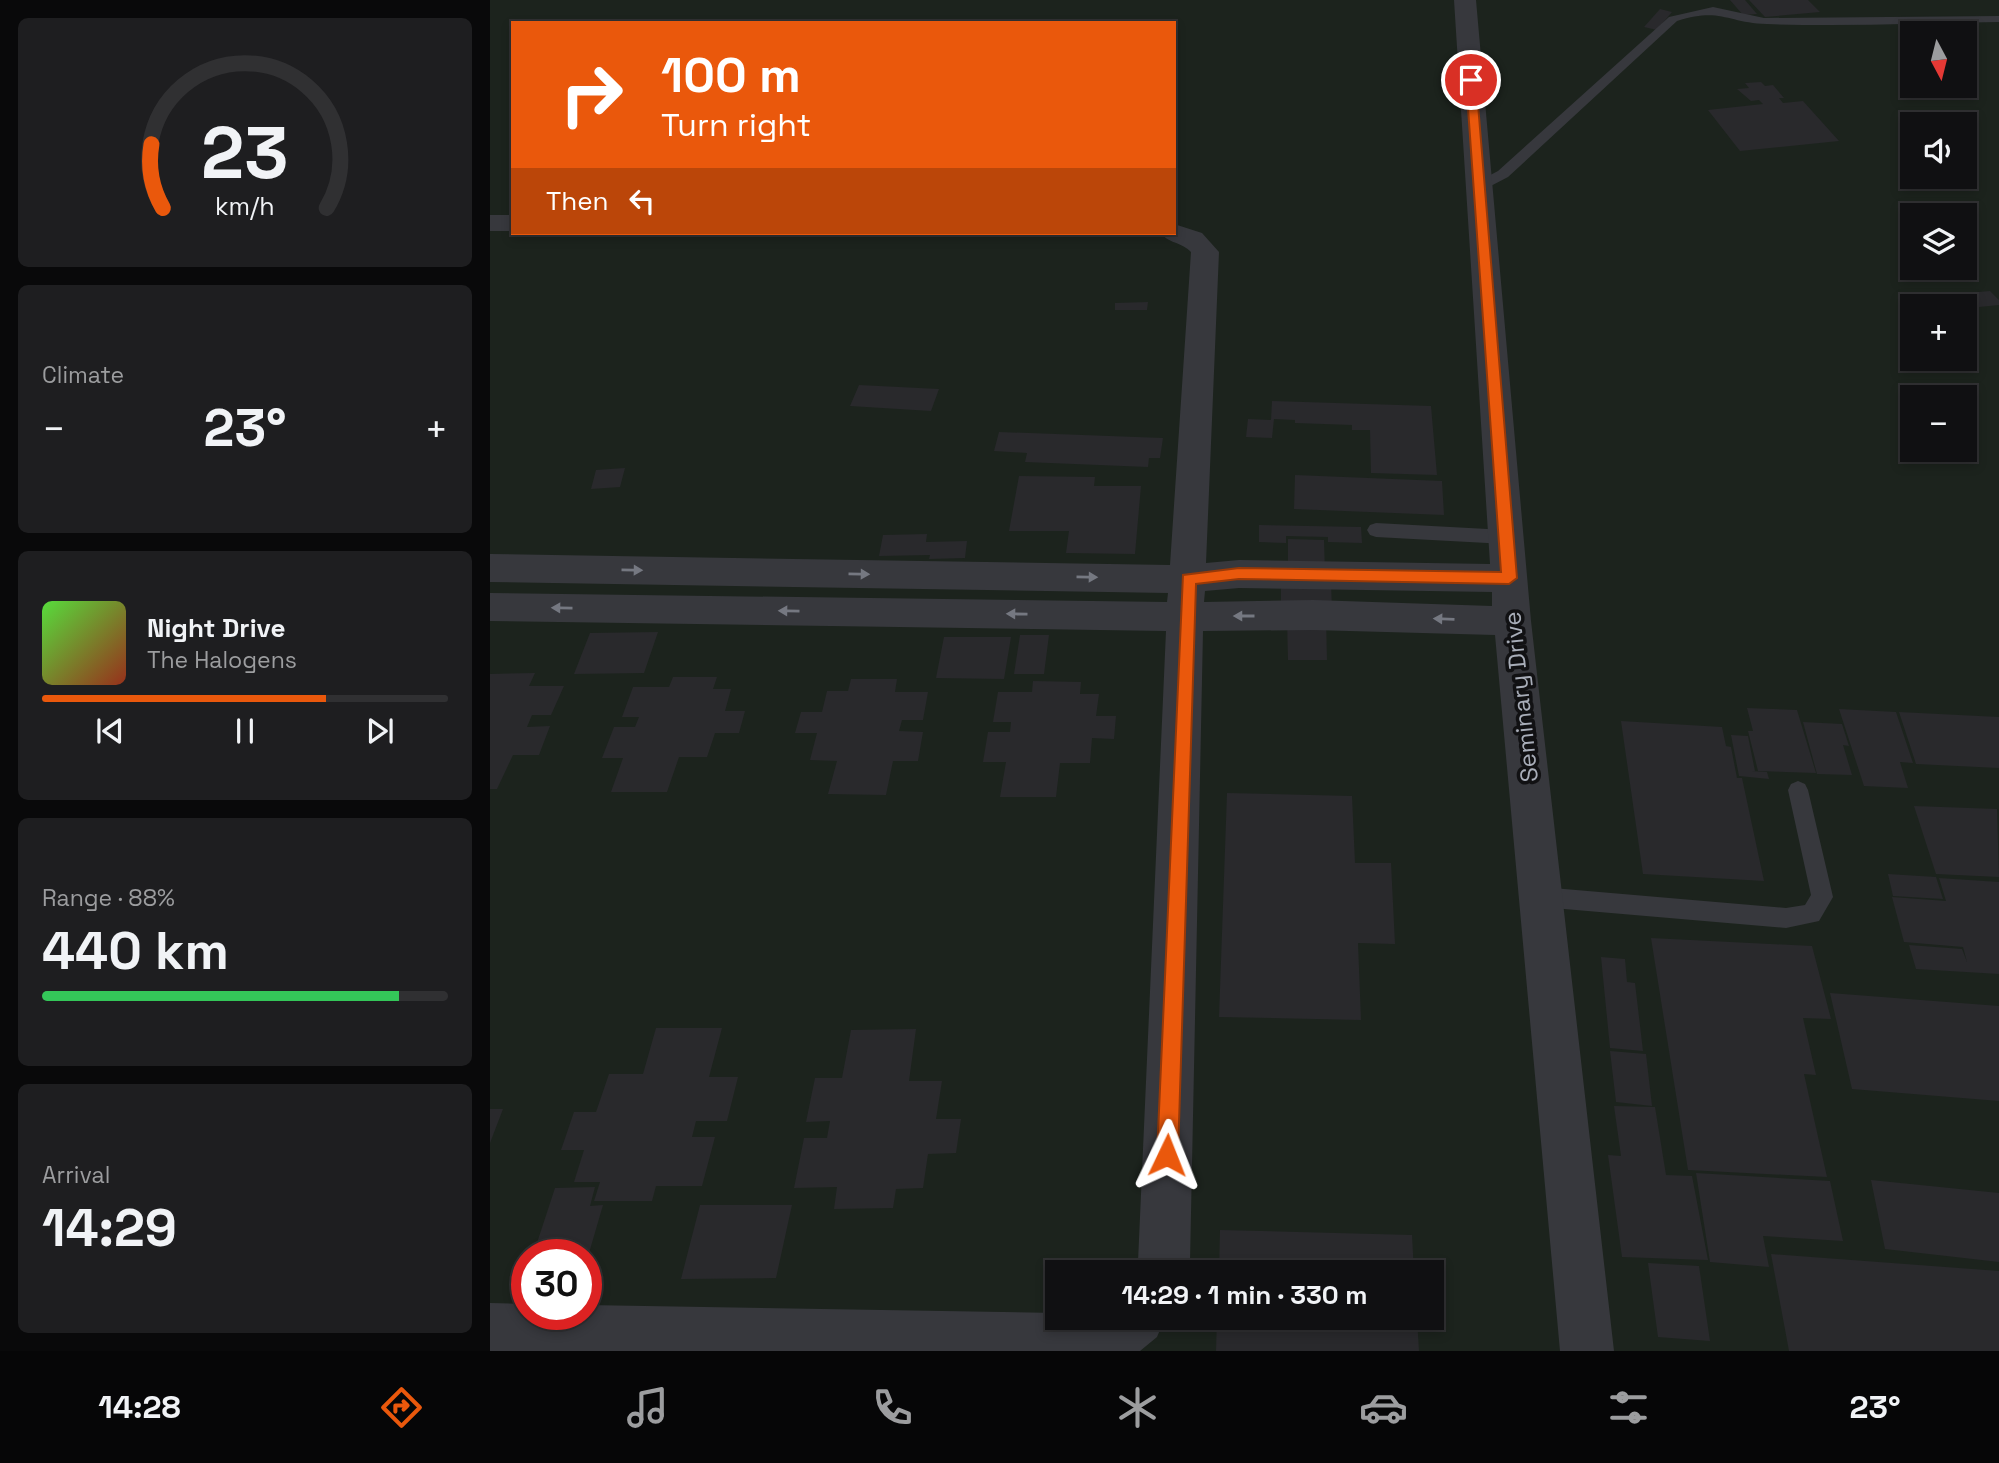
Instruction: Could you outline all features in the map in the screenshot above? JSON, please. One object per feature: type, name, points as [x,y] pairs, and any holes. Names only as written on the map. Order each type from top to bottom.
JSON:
[{"type":"street","name":"Seminary Drive","points":[[1465,0],[1512,621],[1587,1351]]},
{"type":"street","points":[[490,223],[511,223]]},
{"type":"street","points":[[1162,1260],[1187,598],[1205,252],[1202,244],[1192,237],[1176,233]]},
{"type":"street","points":[[490,568],[1187,598],[1313,615],[1512,621]]},
{"type":"street","points":[[490,607],[1187,598],[1239,574],[1509,578]]},
{"type":"street","points":[[490,1330],[1097,1340],[1124,1330]]},
{"type":"lane","points":[[1480,187],[1503,174],[1673,19],[1695,6],[1709,3],[1723,5],[1751,19],[1764,21],[1999,19]]},
{"type":"lane","points":[[1376,530],[1506,537]]},
{"type":"lane","points":[[1541,897],[1786,918],[1811,914],[1822,897],[1798,790]]},
{"type":"shaded area","points":[[490,0],[1999,0],[1999,1351],[490,1351]]},
{"type":"building","points":[[1730,0],[1745,0],[1757,14],[1743,15]]},
{"type":"building","points":[[1749,0],[1808,0],[1820,12],[1765,17]]},
{"type":"building","points":[[1660,9],[1672,12],[1657,30],[1644,27]]},
{"type":"building","points":[[1761,82],[1765,86],[1773,85],[1784,98],[1779,98],[1783,103],[1803,101],[1839,141],[1740,151],[1708,110],[1763,104],[1759,100],[1751,101],[1737,89],[1749,88],[1745,83]]},
{"type":"building","points":[[1990,291],[1999,300],[1999,305],[1979,307],[1977,294],[1967,293]]},
{"type":"building","points":[[1148,302],[1147,310],[1115,310],[1115,303]]},
{"type":"building","points":[[859,385],[939,389],[931,411],[850,406]]},
{"type":"building","points":[[1272,401],[1431,406],[1437,475],[1371,473],[1370,430],[1352,430],[1352,425],[1295,423],[1295,420],[1274,419],[1272,438],[1246,437],[1248,419],[1271,420]]},
{"type":"building","points":[[999,432],[1163,438],[1160,458],[1149,458],[1148,467],[1025,462],[1027,453],[994,451]]},
{"type":"building","points":[[625,468],[620,487],[591,489],[596,470]]},
{"type":"building","points":[[1295,475],[1442,481],[1444,515],[1294,509]]},
{"type":"building","points":[[1019,476],[1095,477],[1094,486],[1141,486],[1135,554],[1066,553],[1069,531],[1009,531]]},
{"type":"building","points":[[1259,525],[1361,527],[1362,543],[1328,542],[1328,537],[1286,536],[1286,543],[1259,542]]},
{"type":"building","points":[[927,534],[926,542],[967,541],[965,558],[929,559],[930,555],[879,556],[883,535]]},
{"type":"building","points":[[1288,539],[1324,540],[1325,574],[1288,573]]},
{"type":"building","points":[[1331,582],[1332,610],[1281,609],[1281,583]]},
{"type":"building","points":[[1287,618],[1326,618],[1327,660],[1288,660]]},
{"type":"building","points":[[658,632],[644,673],[574,674],[590,633]]},
{"type":"building","points":[[1020,635],[1049,635],[1044,674],[1014,674]]},
{"type":"building","points":[[944,637],[1011,637],[1004,679],[936,678]]},
{"type":"building","points":[[535,673],[529,686],[564,686],[551,715],[532,715],[527,727],[550,726],[539,755],[513,755],[497,789],[490,789],[490,674]]},
{"type":"building","points":[[673,677],[717,677],[713,689],[731,689],[725,711],[745,711],[739,733],[715,733],[707,757],[679,757],[667,792],[611,792],[623,758],[602,758],[614,727],[635,727],[639,717],[622,717],[633,687],[669,687]]},
{"type":"building","points":[[851,679],[897,679],[895,692],[928,692],[923,720],[902,720],[899,731],[923,732],[918,761],[893,761],[886,795],[828,794],[837,761],[810,760],[817,733],[795,733],[801,712],[822,712],[827,691],[848,691]]},
{"type":"building","points":[[1033,681],[1081,682],[1080,694],[1099,694],[1096,716],[1116,716],[1114,739],[1092,738],[1090,763],[1060,763],[1056,797],[1000,797],[1006,762],[983,762],[988,732],[1010,732],[1011,722],[993,722],[998,692],[1032,692]]},
{"type":"building","points":[[1747,708],[1797,710],[1816,773],[1758,771],[1748,731],[1753,731]]},
{"type":"building","points":[[1839,709],[1896,712],[1913,763],[1900,762],[1908,788],[1864,786]]},
{"type":"building","points":[[1899,712],[1999,717],[1999,768],[1916,764]]},
{"type":"building","points":[[1621,721],[1722,727],[1726,746],[1731,747],[1737,778],[1742,778],[1764,881],[1643,874]]},
{"type":"building","points":[[1803,722],[1842,724],[1849,746],[1843,745],[1852,775],[1817,774]]},
{"type":"building","points":[[1731,735],[1748,736],[1755,771],[1751,771],[1767,772],[1769,779],[1739,776]]},
{"type":"building","points":[[1227,793],[1352,796],[1355,863],[1391,863],[1395,944],[1358,943],[1361,1020],[1219,1017]]},
{"type":"building","points":[[1914,806],[1997,809],[1999,877],[1936,874]]},
{"type":"building","points":[[1888,874],[1936,877],[1943,899],[1893,896]]},
{"type":"building","points":[[1939,878],[1999,882],[1999,974],[1916,969],[1909,945],[1962,949],[1967,962],[1963,947],[1904,942],[1892,897],[1946,901]]},
{"type":"building","points":[[1651,938],[1812,946],[1831,1019],[1803,1018],[1816,1075],[1804,1074],[1827,1177],[1688,1170]]},
{"type":"building","points":[[1601,957],[1625,959],[1627,982],[1635,983],[1643,1051],[1610,1048]]},
{"type":"building","points":[[1830,993],[1999,1006],[1999,1101],[1852,1089]]},
{"type":"building","points":[[656,1028],[722,1028],[709,1077],[738,1077],[727,1121],[696,1121],[692,1137],[715,1137],[702,1186],[656,1186],[652,1201],[594,1201],[600,1182],[574,1182],[584,1150],[561,1150],[574,1112],[596,1112],[609,1074],[643,1074]]},
{"type":"building","points":[[916,1029],[909,1081],[942,1081],[936,1119],[961,1119],[956,1153],[928,1154],[923,1188],[896,1189],[893,1208],[834,1209],[837,1187],[794,1188],[804,1138],[827,1138],[830,1121],[806,1122],[815,1078],[842,1078],[851,1030]]},
{"type":"building","points":[[1610,1051],[1646,1054],[1652,1106],[1616,1102]]},
{"type":"building","points":[[1614,1106],[1655,1107],[1666,1175],[1692,1176],[1708,1260],[1622,1257],[1608,1155],[1621,1156]]},
{"type":"building","points":[[490,1109],[503,1109],[490,1143]]},
{"type":"building","points":[[1696,1173],[1830,1181],[1843,1241],[1763,1236],[1769,1267],[1710,1262]]},
{"type":"building","points":[[1871,1180],[1999,1193],[1999,1262],[1885,1249]]},
{"type":"building","points":[[595,1187],[590,1206],[603,1205],[593,1239],[538,1239],[555,1188]]},
{"type":"building","points":[[700,1205],[792,1205],[776,1278],[681,1279]]},
{"type":"building","points":[[1220,1230],[1412,1235],[1413,1260],[1219,1260]]},
{"type":"building","points":[[1771,1254],[1999,1271],[1999,1351],[1789,1351]]},
{"type":"building","points":[[1648,1263],[1699,1266],[1710,1341],[1658,1337]]},
{"type":"building","points":[[1217,1330],[1418,1330],[1419,1351],[1216,1351]]},
{"type":"route","points":[[1167,1155],[1185,617],[1189,579],[1239,574],[1509,578],[1471,80]]}]
